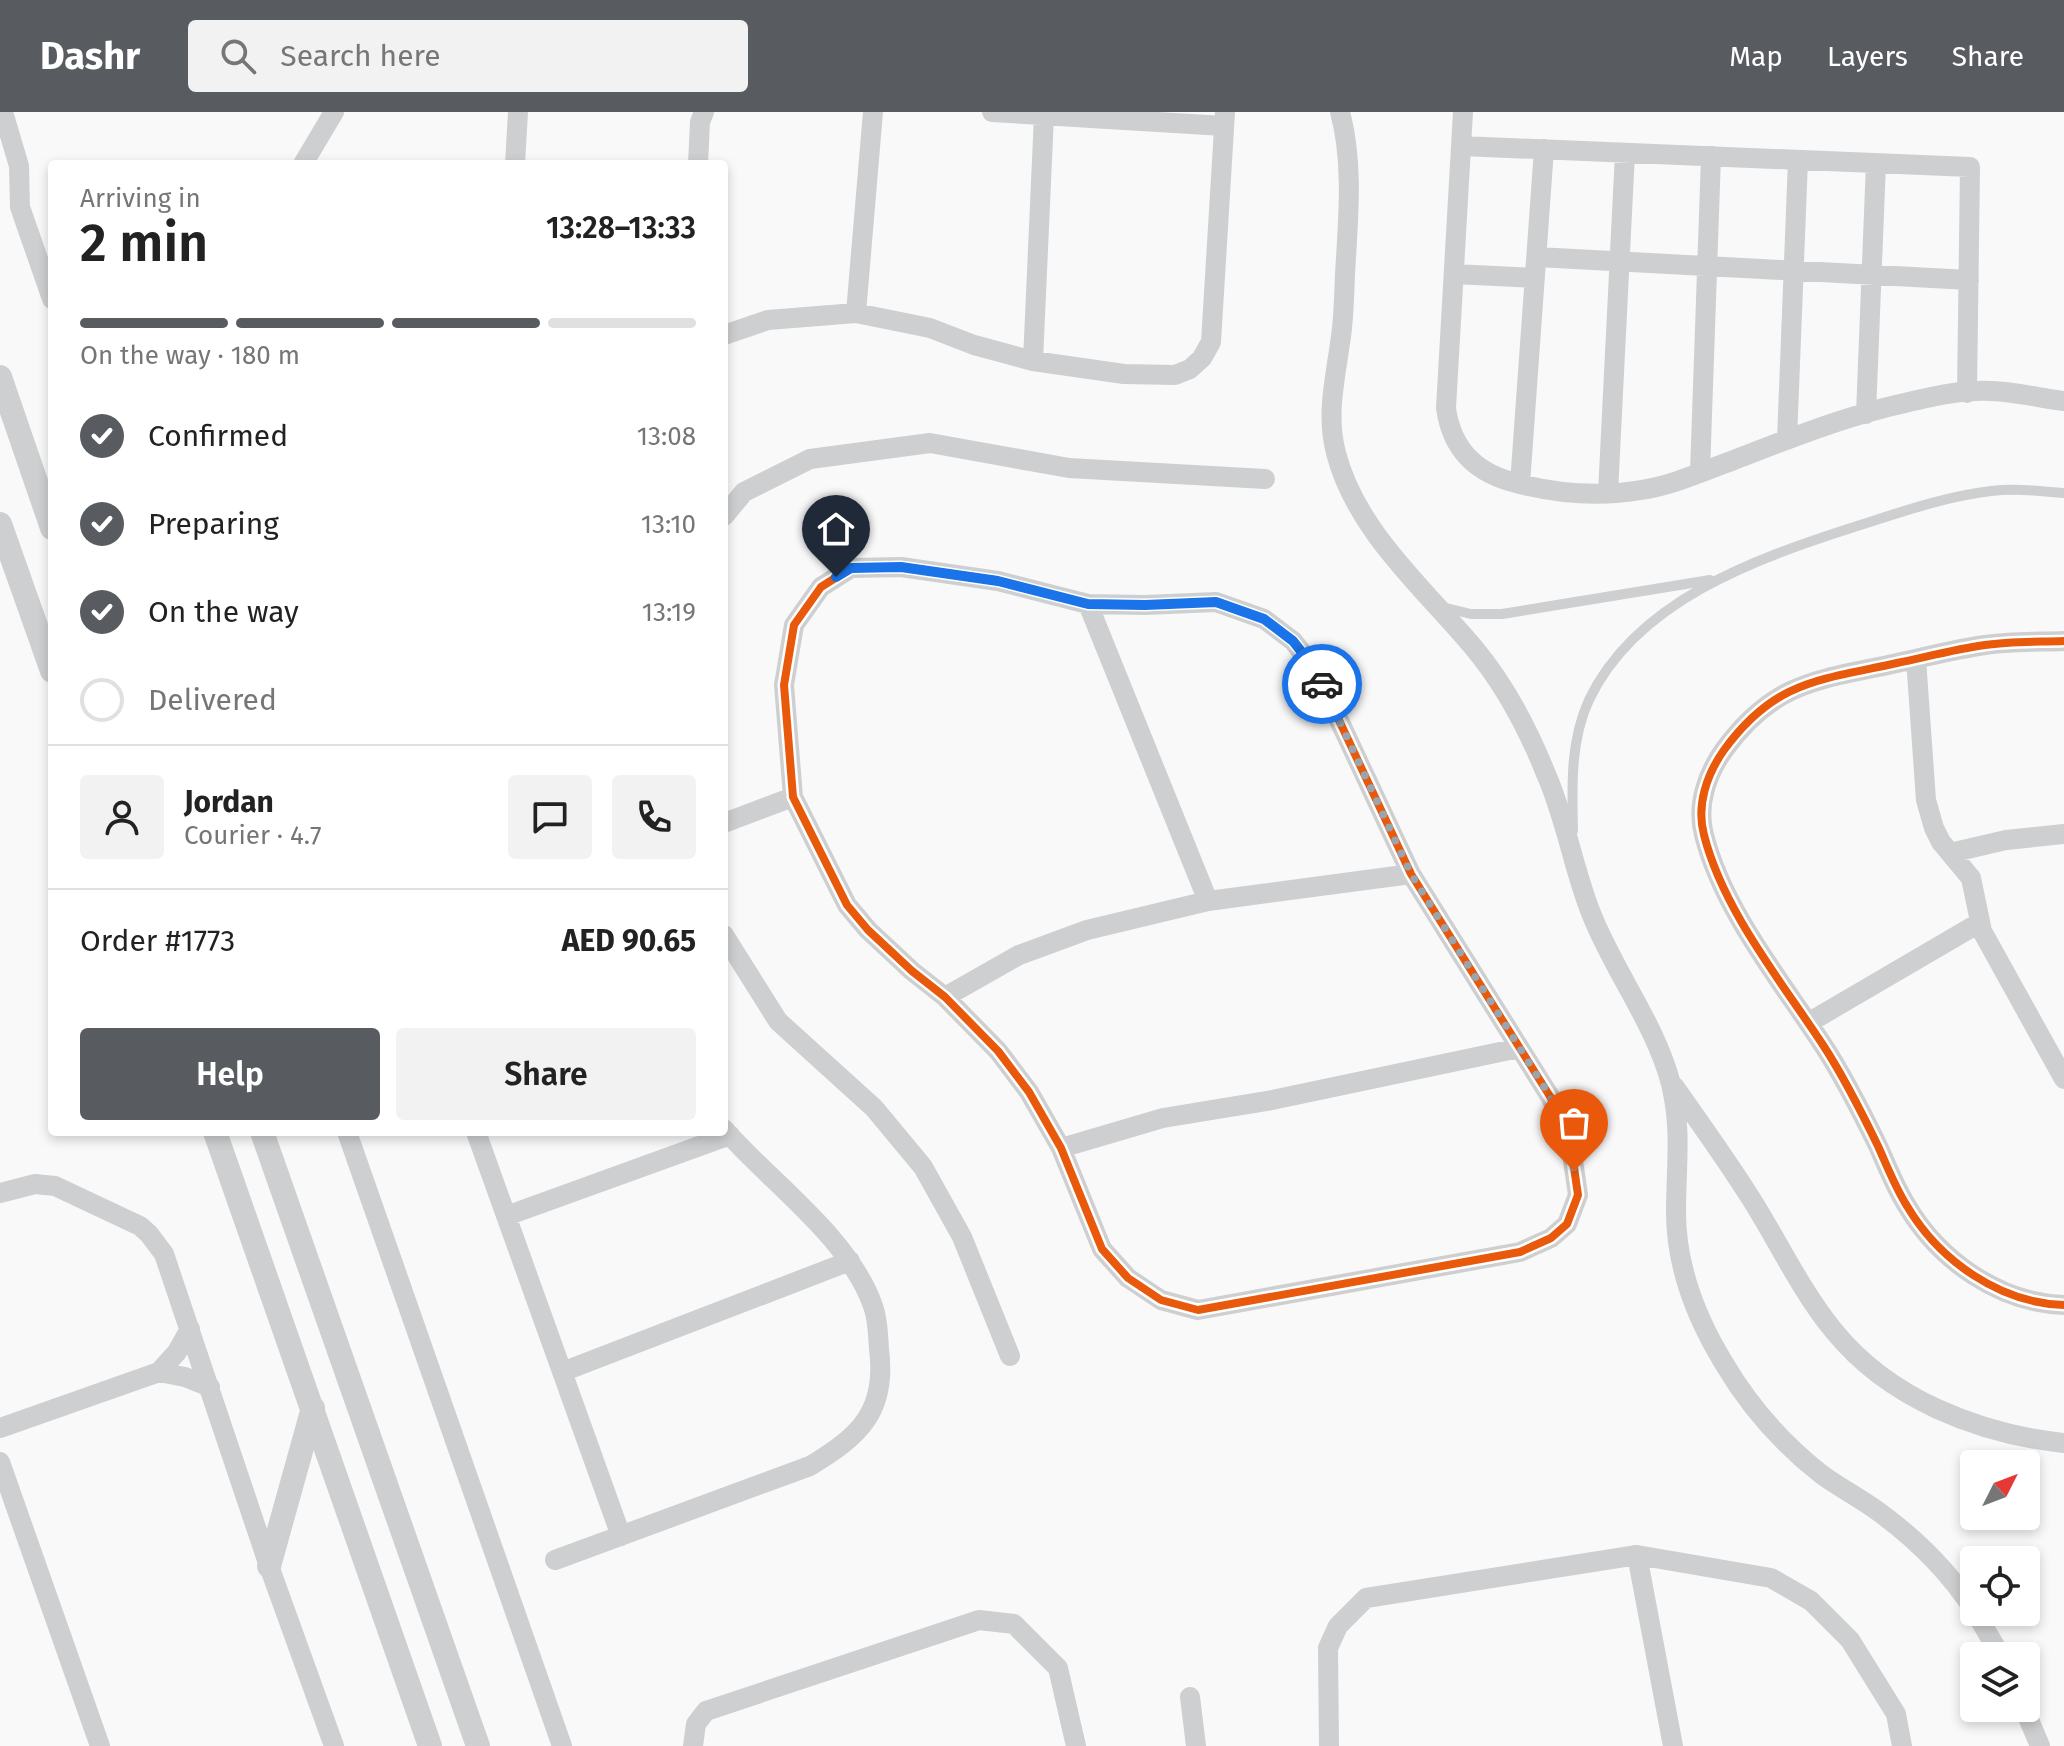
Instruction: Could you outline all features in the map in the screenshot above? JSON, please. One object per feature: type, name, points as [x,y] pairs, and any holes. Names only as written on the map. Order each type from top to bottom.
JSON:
[{"type":"street","points":[[3,112],[19,166],[20,207],[48,288]]},
{"type":"street","points":[[305,160],[334,112]]},
{"type":"street","points":[[515,160],[518,112]]},
{"type":"street","points":[[698,160],[700,122],[704,112]]},
{"type":"street","points":[[856,313],[873,112]]},
{"type":"street","points":[[728,334],[768,320],[856,313],[930,328],[974,345],[1033,361],[1124,374],[1175,375],[1190,369],[1202,358],[1211,342],[1225,119],[992,112]]},
{"type":"street","points":[[1340,112],[1348,141],[1348,190],[1341,340],[1330,406],[1335,450],[1348,487],[1402,567],[1472,646],[1512,703],[1546,773],[1559,804],[1591,912],[1618,971],[1649,1025],[1670,1080],[1679,1134],[1676,1210],[1680,1260],[1692,1301],[1725,1366],[1780,1437],[1825,1477],[1900,1528],[1945,1572],[1960,1592]]},
{"type":"street","points":[[1463,112],[1448,422],[1459,447],[1477,467],[1502,480],[1573,493],[1644,490],[1866,414],[1949,394],[1991,391],[2064,401]]},
{"type":"street","points":[[1033,361],[1044,115]]},
{"type":"street","points":[[1461,146],[1970,167],[1967,393]]},
{"type":"street","points":[[1520,484],[1544,149]]},
{"type":"street","points":[[1608,493],[1625,153]]},
{"type":"street","points":[[1700,473],[1711,156]]},
{"type":"street","points":[[1787,440],[1798,160]]},
{"type":"street","points":[[1866,414],[1876,163]]},
{"type":"street","points":[[1454,274],[1619,261],[1969,280]]},
{"type":"street","points":[[0,377],[48,516]]},
{"type":"street","points":[[728,511],[744,492],[810,459],[930,443],[1069,468],[1265,479]]},
{"type":"street","points":[[1,534],[48,660]]},
{"type":"street","points":[[901,567],[998,581],[1088,604],[1216,602],[1264,619],[1293,641],[1315,669],[1411,874],[1551,1098],[1571,1147],[1578,1195],[1567,1224],[1551,1238],[1520,1252],[1198,1310],[1161,1300],[1128,1278],[1102,1249],[1061,1148],[1029,1092],[998,1051],[945,997],[868,930],[847,905],[793,797],[784,685],[794,625],[821,587],[851,568],[901,567]]},
{"type":"street","points":[[1088,604],[1208,901]]},
{"type":"street","points":[[2064,641],[1988,644],[1829,676],[1788,692],[1768,704],[1735,735],[1713,766],[1702,820],[1715,867],[1762,953],[1842,1076],[1907,1207],[1934,1242],[1992,1286],[2021,1298],[2064,1305]]},
{"type":"street","points":[[1916,659],[1926,800],[1934,828],[1971,878],[1979,923],[2064,1079]]},
{"type":"street","points":[[728,821],[793,797]]},
{"type":"street","points":[[1950,853],[2006,840],[2064,834]]},
{"type":"street","points":[[945,997],[1019,955],[1074,935],[1208,901],[1411,874]]},
{"type":"street","points":[[1808,1023],[1979,923]]},
{"type":"street","points":[[728,941],[778,1021],[874,1108],[923,1167],[962,1237],[1010,1356]]},
{"type":"street","points":[[1061,1148],[1163,1118],[1272,1100],[1519,1048]]},
{"type":"street","points":[[1670,1080],[1750,1196],[1819,1312],[1850,1349],[1886,1380],[1956,1417],[2015,1435],[2064,1443]]},
{"type":"street","points":[[555,1560],[810,1466],[839,1449],[861,1427],[876,1404],[882,1373],[874,1308],[850,1261],[788,1192],[728,1133]]},
{"type":"street","points":[[216,1136],[430,1746]]},
{"type":"street","points":[[264,1136],[478,1746]]},
{"type":"street","points":[[348,1136],[562,1746]]},
{"type":"street","points":[[477,1136],[621,1536]]},
{"type":"street","points":[[506,1216],[716,1136]]},
{"type":"street","points":[[0,1193],[35,1184],[55,1186],[140,1226],[164,1254],[269,1566],[334,1746]]},
{"type":"street","points":[[562,1372],[850,1261]]},
{"type":"street","points":[[0,1428],[159,1372],[177,1352],[190,1329]]},
{"type":"street","points":[[159,1372],[185,1377],[210,1387]]},
{"type":"street","points":[[269,1566],[313,1408]]},
{"type":"street","points":[[0,1462],[100,1746]]},
{"type":"street","points":[[1329,1746],[1328,1648],[1338,1626],[1366,1598],[1637,1555],[1771,1578],[1811,1601],[1850,1640],[1896,1714],[1902,1746]]},
{"type":"street","points":[[1637,1555],[1673,1746]]},
{"type":"street","points":[[693,1746],[696,1724],[706,1711],[979,1620],[1014,1624],[1058,1668],[1076,1746]]},
{"type":"street","points":[[1190,1697],[1196,1746]]},
{"type":"street","points":[[2030,1722],[2040,1746]]},
{"type":"lane","points":[[1573,853],[1573,764],[1582,720],[1604,675],[1636,637],[1716,579],[1783,550],[1931,502],[1993,490],[2064,493]]},
{"type":"lane","points":[[1432,603],[1471,614],[1502,614],[1716,579]]},
{"type":"cycle path","points":[[901,567],[998,581],[1088,604],[1216,602],[1264,619],[1293,641],[1315,669],[1411,874],[1551,1098],[1571,1147],[1578,1195],[1567,1224],[1551,1238],[1520,1252],[1198,1310],[1161,1300],[1128,1278],[1102,1249],[1061,1148],[1029,1092],[998,1051],[945,997],[868,930],[847,905],[793,797],[784,685],[794,625],[821,587],[851,568],[901,567]]},
{"type":"cycle path","points":[[2064,641],[1974,647],[1845,674],[1781,696],[1762,709],[1724,750],[1708,780],[1701,812],[1713,863],[1739,918],[1838,1069],[1899,1191],[1920,1226],[1954,1261],[1994,1287],[2040,1302],[2064,1305]]},
{"type":"way so far","points":[[1322,684],[1411,874],[1551,1098],[1571,1147],[1574,1171]]},
{"type":"route","points":[[836,577],[851,568],[901,567],[998,581],[1088,604],[1216,602],[1264,619],[1293,641],[1315,669],[1322,684]]}]
